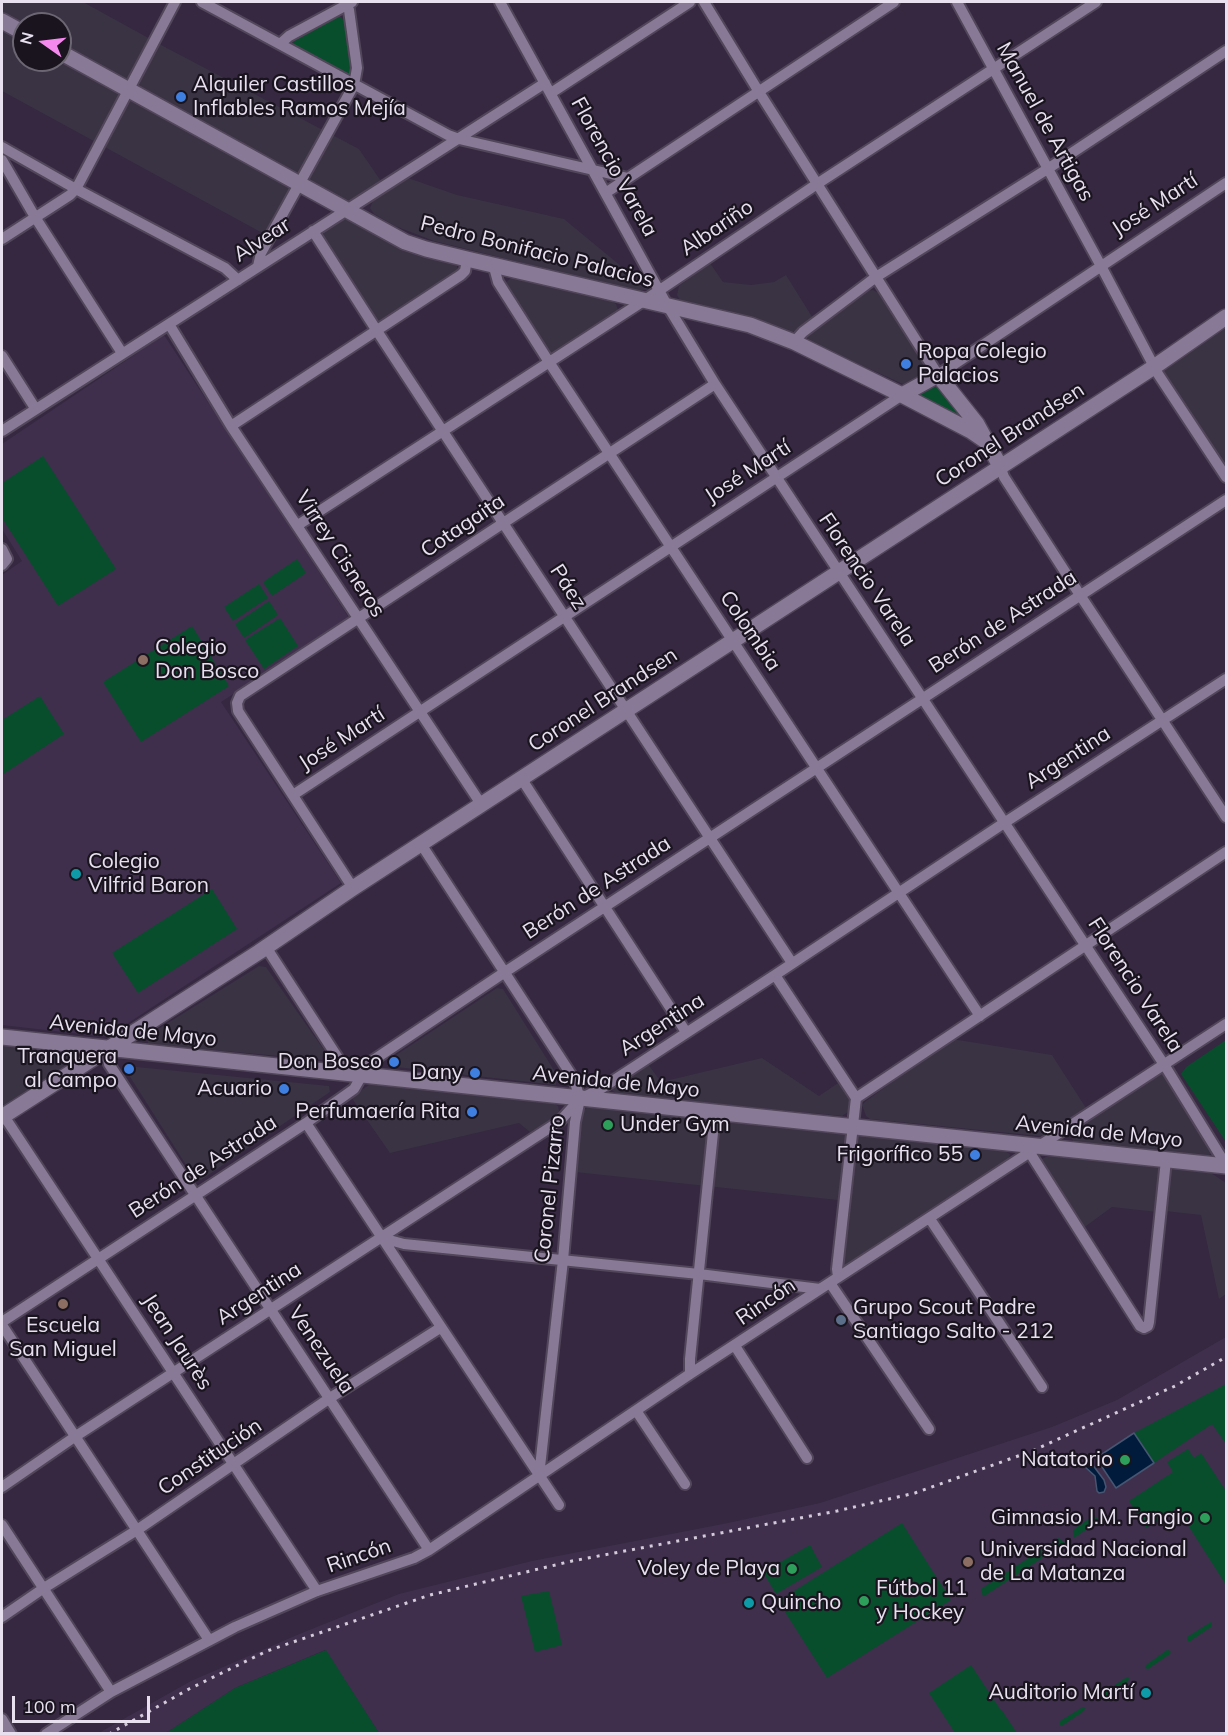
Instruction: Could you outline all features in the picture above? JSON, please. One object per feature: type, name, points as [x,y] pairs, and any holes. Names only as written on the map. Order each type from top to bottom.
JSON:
[{"type":"street","points":[[2,239],[76,189],[175,2]]},
{"type":"street","points":[[202,2],[459,139],[627,178]]},
{"type":"street","points":[[258,266],[261,253],[354,85],[357,69],[348,2],[289,36],[280,44]]},
{"type":"street","name":"Florencio Varela","points":[[500,2],[667,305],[715,384],[837,572],[1087,946],[1227,1166]]},
{"type":"street","points":[[551,93],[690,2]]},
{"type":"street","points":[[704,2],[938,375]]},
{"type":"street","points":[[606,192],[894,2]]},
{"type":"street","name":"Manuel de Artigas","points":[[957,2],[1049,168],[1154,367],[1227,477]]},
{"type":"street","name":"Albariño","points":[[298,525],[645,300],[817,184],[1096,2]]},
{"type":"street","points":[[794,342],[803,332],[876,277],[1049,168],[1227,51]]},
{"type":"street","name":"Pedro Bonifacio Palacios","points":[[72,59],[405,242],[467,259],[739,321],[794,342],[903,395],[987,442]]},
{"type":"street","name":"Alvear","points":[[2,431],[545,83]]},
{"type":"street","points":[[2,147],[225,268],[238,280]]},
{"type":"street","points":[[2,160],[35,218],[122,353]]},
{"type":"street","name":"José Martí","points":[[293,795],[903,395],[938,375],[1227,183]]},
{"type":"street","name":"Páez","points":[[313,231],[792,963]]},
{"type":"street","points":[[231,426],[461,275],[465,271],[467,259]]},
{"type":"street","name":"Colombia","points":[[497,266],[495,271],[498,282],[549,362],[980,1016]]},
{"type":"street","name":"Coronel Brandsen","points":[[2,1115],[266,947],[1227,317]]},
{"type":"street","name":"Virrey Cisneros","points":[[169,324],[231,426],[481,804]]},
{"type":"street","points":[[2,356],[35,408]]},
{"type":"street","name":"Pedro Bonifacio Palacios","points":[[938,375],[977,424],[1000,466]]},
{"type":"street","name":"Cotagaita","points":[[293,795],[238,711],[237,703],[240,696],[715,384]]},
{"type":"street","points":[[1000,466],[1004,477],[1080,595],[1227,817]]},
{"type":"street","name":"Berón de Astrada","points":[[2,1324],[354,1089],[369,1063],[922,697],[1227,500]]},
{"type":"street","points":[[2,549],[4,562]]},
{"type":"street","name":"Argentina","points":[[2,1487],[76,1436],[561,1121],[580,1099],[602,1088],[1227,679]]},
{"type":"street","points":[[521,778],[686,1032]]},
{"type":"street","points":[[293,795],[353,888]]},
{"type":"street","name":"Coronel Pizarro","points":[[421,844],[574,1079],[580,1099],[574,1122],[563,1260],[539,1476]]},
{"type":"street","points":[[856,1098],[1227,852]]},
{"type":"street","points":[[266,947],[338,1058],[344,1074]]},
{"type":"street","points":[[775,975],[856,1098],[834,1280],[929,1429]]},
{"type":"street","name":"Rincón","points":[[46,1734],[111,1692],[208,1640],[317,1591],[414,1558],[429,1550],[690,1374],[1227,1024]]},
{"type":"street","name":"Avenida de Mayo","points":[[2,1037],[106,1050],[853,1127],[1035,1150],[1227,1166]]},
{"type":"street","name":"Venezuela","points":[[106,1050],[109,1064],[429,1550]]},
{"type":"street","points":[[690,1374],[715,1113]]},
{"type":"street","name":"Jean Jaurès","points":[[2,1115],[317,1591]]},
{"type":"street","points":[[306,1123],[559,1505]]},
{"type":"street","points":[[1035,1150],[1140,1326],[1144,1328],[1149,1322],[1166,1160]]},
{"type":"street","points":[[930,1219],[1042,1387]]},
{"type":"street","points":[[382,1238],[404,1244],[699,1274],[820,1289]]},
{"type":"street","points":[[2,1324],[208,1640]]},
{"type":"street","name":"Constitución","points":[[2,1617],[137,1530],[330,1398],[440,1328]]},
{"type":"street","points":[[735,1346],[807,1458]]},
{"type":"street","points":[[636,1412],[685,1484]]},
{"type":"street","points":[[2,1525],[111,1692]]},
{"type":"street","points":[[2,1719],[11,1734]]},
{"type":"shaded area","points":[[2,2],[83,2],[359,149],[383,184],[351,202],[72,52],[72,12],[12,12],[12,20],[2,15]]},
{"type":"shaded area","points":[[2,29],[12,34],[12,72],[72,72],[72,67],[290,186],[289,193],[266,235],[2,91]]},
{"type":"shaded area","points":[[408,178],[457,195],[564,219],[650,290],[632,290],[434,241],[395,226],[374,214],[370,208],[374,198]]},
{"type":"shaded area","points":[[349,219],[453,262],[457,265],[458,275],[382,324],[377,323],[323,239],[324,232],[343,220]]},
{"type":"shaded area","points":[[710,263],[723,282],[751,285],[774,282],[786,275],[814,320],[789,334],[681,302],[677,295],[679,286]]},
{"type":"shaded area","points":[[511,278],[610,300],[616,304],[618,310],[616,315],[555,354],[551,353],[504,284]]},
{"type":"shaded area","points":[[873,290],[878,293],[924,363],[927,372],[905,385],[808,341],[808,333],[864,291]]},
{"type":"shaded area","points":[[1226,324],[1226,471],[1163,372],[1165,366]]},
{"type":"shaded area","name":"Colegio Don Bosco","points":[[164,335],[349,618],[221,702],[341,883],[107,1037],[2,1025],[2,575],[22,561],[2,529],[2,444]]},
{"type":"shaded area","points":[[259,966],[266,967],[324,1050],[322,1060],[148,1044],[147,1036]]},
{"type":"shaded area","points":[[497,988],[503,989],[557,1075],[556,1085],[387,1066],[387,1061]]},
{"type":"shaded area","points":[[952,1039],[1052,1055],[1086,1108],[1047,1135],[1039,1136],[870,1119],[866,1116],[862,1105],[866,1101]]},
{"type":"shaded area","points":[[2,1045],[77,1053],[81,1057],[80,1060],[5,1107],[2,1102]]},
{"type":"shaded area","points":[[762,1058],[819,1096],[841,1081],[850,1096],[848,1112],[842,1116],[617,1094],[612,1090],[615,1085],[648,1064],[661,1082]]},
{"type":"shaded area","points":[[127,1066],[329,1086],[330,1092],[201,1180],[195,1179],[125,1069]]},
{"type":"shaded area","points":[[1157,1074],[1166,1075],[1212,1148],[1212,1153],[1208,1156],[1074,1142],[1073,1130]]},
{"type":"shaded area","points":[[369,1085],[552,1102],[558,1106],[559,1111],[557,1118],[530,1132],[519,1123],[390,1153],[351,1097]]},
{"type":"shaded area","points":[[590,1106],[1001,1149],[1010,1154],[1009,1160],[848,1272],[840,1268],[847,1201],[575,1172],[582,1114]]},
{"type":"shaded area","points":[[1051,1156],[1158,1167],[1157,1212],[1112,1207],[1082,1229],[1041,1166],[1042,1159]]},
{"type":"shaded area","points":[[1175,1168],[1211,1173],[1226,1183],[1226,1294],[1219,1299],[1201,1215],[1165,1211],[1169,1172]]},
{"type":"shaded area","name":"Universidad Nacional de La Matanza","points":[[1226,1337],[1226,1733],[379,1733],[325,1650],[235,1688],[166,1733],[97,1734],[191,1681],[399,1594],[532,1561],[820,1503],[1052,1427],[1117,1400]]},
{"type":"green space","points":[[337,17],[341,17],[344,21],[353,72],[350,74],[292,45],[293,42]]},
{"type":"green space","points":[[933,384],[941,384],[964,413],[962,420],[915,396]]},
{"type":"green space","points":[[43,456],[116,569],[58,606],[2,518],[2,483]]},
{"type":"green space","points":[[297,559],[306,573],[272,596],[263,582]]},
{"type":"green space","points":[[259,584],[268,598],[233,621],[224,607]]},
{"type":"green space","points":[[269,601],[278,615],[244,638],[235,624]]},
{"type":"green space","points":[[280,618],[298,646],[264,669],[245,640]]},
{"type":"green space","points":[[192,626],[229,686],[141,742],[103,682]]},
{"type":"green space","points":[[40,696],[64,734],[2,775],[2,720]]},
{"type":"green space","points":[[212,889],[237,929],[138,993],[112,953]]},
{"type":"green space","points":[[1226,1040],[1226,1142],[1181,1074],[1186,1067]]},
{"type":"green space","points":[[1226,1384],[1226,1444],[1212,1424],[1154,1463],[1134,1433]]},
{"type":"green space","name":"Gimnasio J.M. Fangio","points":[[1188,1449],[1194,1458],[1201,1453],[1226,1491],[1226,1585],[1177,1508],[1146,1528],[1129,1501],[1173,1472],[1167,1462]]},
{"type":"green space","points":[[1094,1515],[1099,1521],[1074,1538],[1073,1530]]},
{"type":"green space","name":"Fútbol 11 y Hockey","points":[[902,1523],[951,1600],[827,1678],[778,1601]]},
{"type":"green space","points":[[1059,1538],[1065,1543],[983,1597],[981,1589]]},
{"type":"green space","name":"Voley de Playa","points":[[810,1545],[822,1567],[776,1594],[763,1572]]},
{"type":"green space","points":[[549,1591],[562,1645],[535,1652],[521,1596]]},
{"type":"green space","points":[[1211,1622],[1211,1627],[1189,1642],[1187,1640],[1187,1637]]},
{"type":"green space","points":[[326,1650],[379,1733],[166,1733],[235,1688]]},
{"type":"green space","points":[[1167,1650],[1171,1651],[1170,1654],[1148,1669],[1145,1668],[1146,1665]]},
{"type":"green space","points":[[971,1665],[1017,1733],[955,1733],[929,1693]]},
{"type":"green space","points":[[1127,1677],[1128,1682],[1106,1697],[1104,1695],[1104,1692]]},
{"type":"green space","points":[[1083,1707],[1084,1711],[1062,1726],[1060,1725],[1060,1721]]},
{"type":"water","name":"Natatorio","points":[[1134,1433],[1154,1463],[1116,1488],[1096,1458]]},
{"type":"water","points":[[1087,1462],[1092,1464],[1104,1480],[1106,1487],[1104,1492],[1097,1491],[1095,1476],[1084,1466]]},
{"type":"railway","points":[[109,1734],[189,1689],[267,1651],[430,1595],[572,1561],[837,1511],[915,1493],[1032,1451],[1175,1386],[1226,1357]]},
{"type":"place","name":"Alquiler Castillos Inflables Ramos Mejía","points":[[181,97]]},
{"type":"place","name":"Ropa Colegio Palacios","points":[[906,364]]},
{"type":"place","name":"Colegio Don Bosco","points":[[143,660]]},
{"type":"place","name":"Colegio Vilfrid Baron","points":[[76,874]]},
{"type":"place","name":"Don Bosco","points":[[394,1062]]},
{"type":"place","name":"Tranquera al Campo","points":[[129,1069]]},
{"type":"place","name":"Dany","points":[[475,1073]]},
{"type":"place","name":"Acuario","points":[[284,1089]]},
{"type":"place","name":"Perfumaería Rita","points":[[472,1112]]},
{"type":"place","name":"Under Gym","points":[[608,1125]]},
{"type":"place","name":"Frigorífico 55","points":[[975,1155]]},
{"type":"place","name":"Escuela San Miguel","points":[[63,1304]]},
{"type":"place","name":"Grupo Scout Padre Santiago Salto - 212","points":[[841,1320]]},
{"type":"place","name":"Natatorio","points":[[1125,1460]]},
{"type":"place","name":"Gimnasio J.M. Fangio","points":[[1205,1518]]},
{"type":"place","name":"Universidad Nacional de La Matanza","points":[[968,1562]]},
{"type":"place","name":"Voley de Playa","points":[[792,1569]]},
{"type":"place","name":"Fútbol 11 y Hockey","points":[[864,1601]]},
{"type":"place","name":"Quincho","points":[[749,1603]]},
{"type":"place","name":"Auditorio Martí","points":[[1146,1693]]}]
